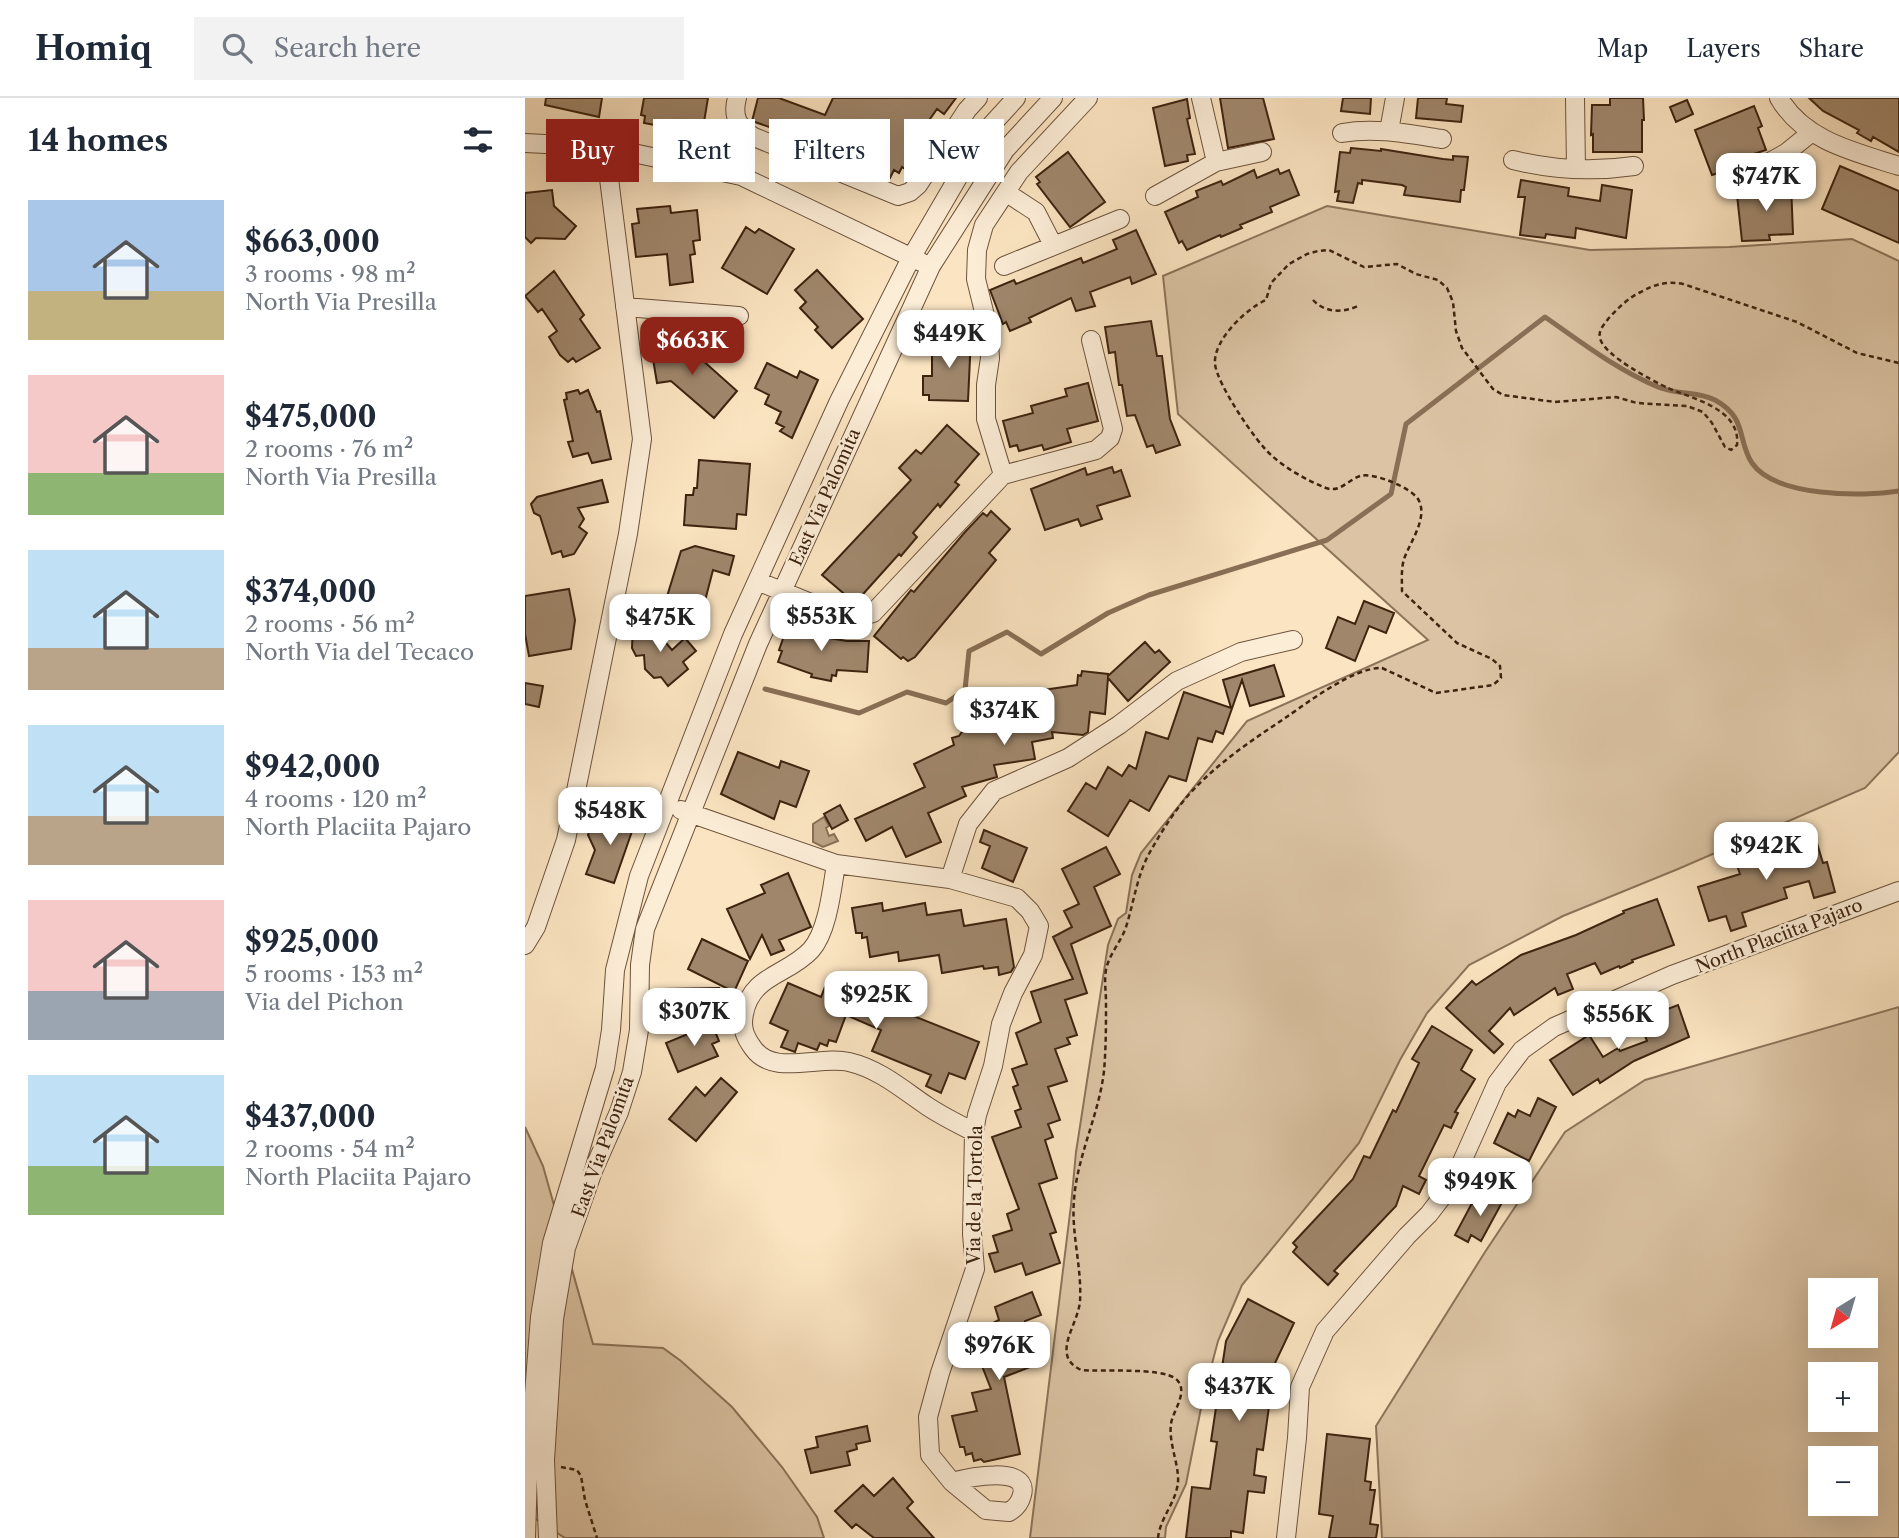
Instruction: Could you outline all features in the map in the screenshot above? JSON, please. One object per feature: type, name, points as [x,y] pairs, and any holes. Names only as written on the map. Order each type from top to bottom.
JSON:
[{"type":"street","points":[[737,98],[734,108],[737,121],[735,130],[793,152],[880,191],[898,196],[918,186],[967,110],[978,98]]},
{"type":"street","name":"East Via Palomita","points":[[526,1538],[528,1471],[540,1317],[552,1243],[605,1068],[611,1030],[615,970],[639,876],[733,634],[839,401],[911,258],[984,133],[1016,98]]},
{"type":"street","name":"East Via Palomita","points":[[548,1538],[545,1460],[554,1319],[566,1248],[632,1072],[639,1030],[640,965],[645,929],[758,644],[930,266],[1005,149],[1053,98]]},
{"type":"street","points":[[1003,475],[986,419],[986,385],[990,358],[988,328],[976,279],[977,250],[984,225],[1020,172],[1088,98]]},
{"type":"street","points":[[1201,98],[1216,162]]},
{"type":"street","points":[[1389,131],[1395,98]]},
{"type":"street","points":[[1575,98],[1576,169]]},
{"type":"street","points":[[1779,98],[1788,113],[1833,145],[1899,166]]},
{"type":"street","points":[[1342,133],[1358,130],[1389,131],[1442,139]]},
{"type":"street","points":[[1735,181],[1786,153],[1812,132]]},
{"type":"street","points":[[525,143],[546,144]]},
{"type":"street","points":[[1155,196],[1216,162],[1262,152]]},
{"type":"street","points":[[639,154],[741,176],[930,266]]},
{"type":"street","points":[[1513,160],[1531,165],[1576,169],[1601,170],[1634,166]]},
{"type":"street","points":[[525,945],[536,927],[566,840],[628,534],[642,439],[609,182]]},
{"type":"street","points":[[1007,193],[1036,212],[1053,246]]},
{"type":"street","points":[[1004,266],[1120,219]]},
{"type":"street","points":[[625,307],[739,316]]},
{"type":"street","points":[[757,581],[828,610],[857,618],[873,613],[1003,475],[1096,450],[1110,438],[1113,429],[1091,340]]},
{"type":"street","points":[[668,806],[836,864],[950,879],[968,824],[994,791],[1068,758],[1119,725],[1177,681],[1241,652],[1293,640]]},
{"type":"street","points":[[836,864],[824,919],[811,950],[766,978],[746,1001],[742,1025],[747,1041],[758,1057],[777,1063],[847,1061],[882,1075],[929,1107],[974,1132]]},
{"type":"street","name":"Via de la Tortola","points":[[950,879],[1017,898],[1030,911],[1039,926],[1033,955],[1013,993],[1001,1024],[993,1066],[974,1132],[972,1234],[975,1269],[928,1417],[930,1455],[951,1482]]},
{"type":"street","name":"North Placiita Pajaro","points":[[1286,1538],[1300,1387],[1325,1331],[1453,1184],[1497,1083],[1522,1050],[1554,1027],[1672,975],[1899,891]]},
{"type":"path","points":[[1159,1538],[1163,1518],[1178,1486],[1170,1440],[1171,1421],[1181,1392],[1179,1383],[1174,1378],[1156,1372],[1081,1370],[1072,1366],[1066,1357],[1065,1348],[1075,1324],[1080,1300],[1074,1201],[1079,1165],[1103,1074],[1107,966],[1125,930],[1149,853],[1187,797],[1216,767],[1299,709],[1361,672],[1382,668],[1436,693],[1493,685],[1501,678],[1500,666],[1492,659],[1458,643],[1402,591],[1404,560],[1419,525],[1420,505],[1412,492],[1374,475],[1361,475],[1340,488],[1326,488],[1273,457],[1262,446],[1229,396],[1215,364],[1222,342],[1232,326],[1266,300],[1271,283],[1289,264],[1307,254],[1329,250],[1364,267],[1397,264],[1416,274],[1438,280],[1447,288],[1453,302],[1456,331],[1462,348],[1493,389],[1503,395],[1541,401],[1565,399],[1575,402],[1616,397],[1637,402],[1687,406],[1703,412],[1725,447],[1734,450],[1737,445],[1736,432],[1721,412],[1699,398],[1666,387],[1608,352],[1602,344],[1599,336],[1601,328],[1628,299],[1658,284],[1672,282],[1797,322],[1857,353],[1899,363]]},
{"type":"path","points":[[1313,300],[1318,306],[1338,312],[1358,306]]},
{"type":"path","points":[[558,1467],[577,1469],[581,1476],[585,1500],[597,1538]]},
{"type":"shaded area","points":[[1327,206],[1590,250],[1729,247],[1852,239],[1899,261],[1899,752],[1865,788],[1563,916],[1469,965],[1427,1013],[1400,1060],[1359,1143],[1242,1285],[1218,1341],[1203,1398],[1186,1484],[1166,1527],[1165,1538],[1030,1538],[1076,1152],[1108,945],[1118,919],[1126,913],[1132,875],[1141,853],[1247,721],[1428,640],[1178,414],[1163,276]]},
{"type":"shaded area","points":[[824,817],[829,826],[826,828],[829,836],[834,834],[838,841],[823,847],[813,842],[813,824]]},
{"type":"shaded area","points":[[1899,1007],[1899,1538],[1382,1538],[1376,1426],[1485,1252],[1565,1132],[1645,1080]]},
{"type":"shaded area","points":[[525,1127],[543,1166],[593,1344],[663,1348],[681,1361],[732,1407],[782,1467],[817,1517],[824,1538],[565,1538],[525,1512]]},
{"type":"building","points":[[546,98],[602,98],[599,117],[545,105]]},
{"type":"building","points":[[644,98],[708,98],[704,119],[653,119],[653,125],[644,123],[645,116],[641,115]]},
{"type":"building","points":[[758,98],[779,98],[825,115],[833,98],[956,98],[944,114],[937,109],[930,119],[904,119],[904,168],[902,167],[899,173],[894,170],[890,178],[890,119],[769,119],[769,127],[753,119]]},
{"type":"building","points":[[1220,98],[1263,98],[1274,139],[1228,148]]},
{"type":"building","points":[[1343,98],[1371,98],[1370,114],[1341,111]]},
{"type":"building","points":[[1418,98],[1447,98],[1446,104],[1463,106],[1461,122],[1416,118]]},
{"type":"building","points":[[1610,98],[1643,98],[1642,152],[1593,152],[1592,105],[1610,105]]},
{"type":"building","points":[[1809,98],[1899,98],[1899,152],[1873,137],[1871,141],[1857,133],[1859,130],[1823,111]]},
{"type":"building","points":[[1187,99],[1190,118],[1187,119],[1195,154],[1187,155],[1188,161],[1165,166],[1153,108]]},
{"type":"building","points":[[1687,100],[1693,114],[1676,122],[1670,107]]},
{"type":"building","points":[[1754,106],[1762,126],[1758,128],[1766,150],[1754,154],[1755,157],[1737,167],[1712,175],[1695,130]]},
{"type":"building","points":[[1351,148],[1381,149],[1453,160],[1453,156],[1468,157],[1460,202],[1404,195],[1406,187],[1402,185],[1362,180],[1362,184],[1358,183],[1353,203],[1337,201],[1339,191],[1335,192],[1340,152],[1350,153]]},
{"type":"building","points":[[1068,152],[1105,202],[1070,227],[1037,184],[1040,182],[1036,177]]},
{"type":"building","points":[[1840,166],[1899,191],[1899,243],[1822,209]]},
{"type":"building","points":[[1278,169],[1280,174],[1289,170],[1299,195],[1270,207],[1272,212],[1240,225],[1242,228],[1221,237],[1220,235],[1187,250],[1182,241],[1179,243],[1165,212],[1198,197],[1196,191],[1221,181],[1223,185],[1254,170],[1257,178]]},
{"type":"building","points":[[1521,180],[1569,188],[1568,196],[1600,201],[1602,185],[1632,190],[1626,238],[1576,228],[1575,238],[1546,234],[1545,238],[1520,235],[1525,197],[1518,197]]},
{"type":"building","points":[[1775,182],[1791,183],[1793,234],[1769,235],[1770,240],[1742,241],[1737,195],[1776,190]]},
{"type":"building","points":[[552,190],[554,206],[576,226],[565,239],[536,238],[531,243],[525,237],[525,193]]},
{"type":"building","points":[[670,206],[671,213],[697,210],[700,240],[693,241],[695,254],[690,255],[693,282],[670,285],[667,254],[636,257],[632,224],[639,223],[637,209]]},
{"type":"building","points":[[746,227],[755,233],[759,229],[794,249],[767,294],[722,268]]},
{"type":"building","points":[[1136,230],[1156,274],[1132,284],[1130,277],[1090,292],[1095,306],[1076,311],[1071,298],[1029,318],[1031,322],[1010,331],[1006,322],[1003,324],[990,290],[1014,280],[1016,284],[1081,258],[1083,263],[1117,249],[1113,240]]},
{"type":"building","points":[[817,270],[863,319],[832,348],[815,330],[818,327],[800,308],[806,302],[795,290]]},
{"type":"building","points":[[554,271],[584,315],[580,319],[600,348],[576,362],[573,358],[568,362],[560,355],[549,337],[557,331],[542,309],[538,312],[525,296]]},
{"type":"building","points":[[1151,321],[1157,356],[1162,356],[1170,419],[1180,445],[1156,453],[1153,445],[1147,447],[1135,415],[1127,416],[1122,385],[1119,385],[1115,352],[1109,353],[1105,327]]},
{"type":"building","points":[[941,336],[971,337],[968,401],[929,400],[929,395],[923,395],[923,376],[932,376],[932,340],[941,340]]},
{"type":"building","points":[[682,342],[737,391],[714,418],[671,381],[657,383],[651,347]]},
{"type":"building","points":[[767,363],[797,378],[800,371],[818,380],[792,438],[780,431],[784,427],[776,423],[781,412],[765,404],[769,395],[755,388]]},
{"type":"building","points":[[1088,383],[1098,421],[1067,429],[1071,442],[1044,450],[1042,445],[1019,451],[1017,445],[1010,447],[1003,421],[1033,413],[1031,406],[1067,396],[1065,389]]},
{"type":"building","points":[[578,390],[580,394],[588,390],[597,412],[600,411],[611,459],[592,463],[588,453],[573,457],[568,442],[573,441],[564,400],[567,399],[566,393]]},
{"type":"building","points":[[947,425],[979,454],[955,482],[959,485],[913,533],[917,537],[855,603],[822,575],[911,480],[899,468],[916,450],[921,454]]},
{"type":"building","points":[[699,460],[750,464],[746,515],[737,514],[736,529],[684,525],[686,495],[693,495],[694,488],[697,488]]},
{"type":"building","points":[[1112,467],[1114,473],[1121,470],[1130,496],[1097,506],[1102,519],[1081,526],[1078,519],[1045,530],[1031,489],[1085,468],[1087,475]]},
{"type":"building","points":[[602,480],[608,502],[578,508],[584,519],[579,527],[587,533],[574,554],[563,557],[561,551],[552,554],[540,516],[534,513],[531,504],[537,497]]},
{"type":"building","points":[[991,511],[1010,529],[989,553],[996,560],[915,657],[908,661],[903,657],[901,659],[874,636],[911,590],[914,592],[965,532],[983,513],[987,516]]},
{"type":"building","points":[[695,546],[734,556],[729,575],[713,570],[700,620],[668,612],[665,603],[681,551]]},
{"type":"building","points":[[569,589],[575,620],[571,649],[529,656],[525,634],[525,596]]},
{"type":"building","points":[[1364,601],[1394,613],[1386,633],[1369,626],[1355,661],[1326,648],[1338,617],[1355,624]]},
{"type":"building","points":[[791,616],[805,622],[803,627],[812,630],[811,635],[847,641],[869,641],[867,672],[837,670],[831,681],[811,677],[812,674],[778,662],[782,651],[779,650]]},
{"type":"building","points":[[633,624],[651,625],[672,650],[685,638],[696,651],[683,662],[688,669],[668,686],[661,677],[654,678],[645,669],[644,655],[636,656],[632,648]]},
{"type":"building","points":[[1145,642],[1155,653],[1159,650],[1170,662],[1128,701],[1108,678],[1105,714],[1090,712],[1088,732],[1083,735],[1052,732],[1053,738],[1032,742],[1035,759],[994,765],[997,777],[962,787],[966,796],[928,813],[941,842],[906,857],[892,827],[866,841],[855,819],[925,787],[914,764],[954,745],[952,738],[959,736],[969,722],[990,717],[989,710],[1031,703],[1029,692],[1077,685],[1078,675],[1081,676],[1082,671],[1108,676]]},
{"type":"building","points":[[1274,665],[1284,696],[1250,706],[1242,680],[1223,734],[1216,731],[1212,742],[1198,738],[1186,781],[1169,776],[1149,811],[1130,800],[1108,836],[1068,811],[1086,783],[1096,789],[1108,767],[1122,776],[1129,765],[1136,769],[1146,732],[1168,739],[1184,692],[1231,708],[1223,680]]},
{"type":"building","points":[[525,683],[543,686],[539,707],[525,704]]},
{"type":"building","points":[[738,752],[779,768],[781,761],[809,771],[796,807],[780,801],[774,819],[721,794]]},
{"type":"building","points":[[840,805],[848,820],[832,829],[824,814]]},
{"type":"building","points":[[619,811],[637,817],[614,883],[586,874],[595,850],[588,835],[591,826],[599,824],[613,828]]},
{"type":"building","points":[[984,830],[1027,848],[1013,882],[982,868],[990,846],[980,842]]},
{"type":"building","points":[[1816,840],[1823,863],[1827,862],[1835,892],[1814,898],[1809,881],[1784,888],[1787,898],[1742,913],[1746,926],[1731,931],[1726,916],[1709,921],[1698,887],[1740,874],[1735,860],[1771,848],[1772,853]]},
{"type":"building","points":[[1106,847],[1120,874],[1094,887],[1111,926],[1071,944],[1087,993],[1065,1000],[1077,1035],[1067,1038],[1070,1044],[1055,1049],[1067,1081],[1048,1087],[1060,1120],[1048,1124],[1053,1137],[1045,1140],[1057,1178],[1039,1184],[1056,1232],[1050,1234],[1060,1263],[1026,1275],[1022,1263],[995,1272],[989,1254],[998,1252],[993,1236],[1012,1230],[1007,1214],[1019,1209],[992,1137],[1021,1127],[1015,1111],[1021,1109],[1013,1087],[1018,1085],[1012,1069],[1027,1064],[1016,1033],[1041,1022],[1031,992],[1073,979],[1053,937],[1072,927],[1064,911],[1079,904],[1062,869]]},
{"type":"building","points":[[788,873],[811,927],[779,940],[784,950],[771,955],[762,935],[750,959],[727,909],[765,893],[761,885]]},
{"type":"building","points":[[1657,899],[1674,945],[1601,974],[1595,963],[1567,974],[1573,989],[1558,995],[1555,988],[1514,1015],[1510,1008],[1489,1031],[1503,1044],[1494,1053],[1446,1008],[1472,981],[1476,985],[1521,955],[1576,935],[1624,913],[1623,911]]},
{"type":"building","points":[[882,903],[883,911],[925,903],[927,915],[961,910],[964,926],[1006,919],[1014,967],[1011,972],[999,975],[998,967],[984,969],[983,966],[942,973],[939,955],[899,961],[898,952],[870,957],[867,937],[862,938],[862,933],[856,933],[852,908]]},
{"type":"building","points":[[702,939],[748,961],[734,992],[688,969]]},
{"type":"building","points":[[788,983],[821,997],[825,987],[873,1005],[881,987],[900,995],[898,1000],[909,1005],[906,1013],[979,1042],[965,1079],[949,1073],[941,1093],[926,1086],[931,1075],[872,1051],[881,1030],[846,1015],[836,1042],[829,1040],[827,1046],[820,1043],[817,1050],[798,1043],[795,1052],[781,1047],[788,1031],[770,1023]]},
{"type":"building","points":[[719,988],[720,1003],[703,1003],[712,1023],[662,1023],[662,989]]},
{"type":"building","points":[[1678,1005],[1689,1037],[1634,1061],[1600,1083],[1598,1079],[1573,1095],[1550,1060],[1589,1035],[1603,1057],[1618,1048],[1620,1051],[1647,1041],[1639,1020]]},
{"type":"building","points":[[712,1024],[719,1041],[712,1044],[718,1056],[678,1072],[666,1043]]},
{"type":"building","points":[[1432,1026],[1472,1050],[1461,1070],[1475,1079],[1455,1112],[1458,1113],[1451,1128],[1444,1125],[1419,1176],[1426,1180],[1419,1194],[1403,1186],[1396,1206],[1334,1271],[1338,1274],[1328,1285],[1293,1252],[1297,1247],[1293,1243],[1353,1179],[1364,1156],[1370,1158],[1419,1063],[1412,1059]]},
{"type":"building","points":[[721,1078],[737,1092],[696,1141],[669,1119],[696,1087],[705,1096]]},
{"type":"building","points":[[1538,1098],[1556,1107],[1529,1161],[1494,1143],[1508,1113],[1515,1117],[1518,1110],[1530,1116]]},
{"type":"building","points":[[1491,1190],[1505,1197],[1481,1241],[1471,1235],[1468,1242],[1455,1235],[1472,1203],[1481,1208]]},
{"type":"building","points":[[1032,1292],[1041,1315],[1025,1321],[1038,1364],[1004,1377],[1020,1454],[984,1462],[981,1459],[974,1461],[972,1453],[966,1455],[964,1447],[960,1447],[952,1416],[977,1411],[972,1393],[991,1389],[975,1348],[980,1350],[973,1333],[999,1320],[995,1307]]},
{"type":"building","points":[[1248,1299],[1294,1323],[1275,1363],[1263,1450],[1257,1449],[1254,1475],[1266,1477],[1264,1493],[1248,1491],[1243,1533],[1231,1531],[1231,1538],[1186,1538],[1192,1487],[1210,1489],[1217,1442],[1211,1441],[1226,1341]]},
{"type":"building","points":[[867,1426],[870,1441],[856,1444],[857,1449],[847,1452],[850,1465],[811,1473],[805,1450],[818,1447],[816,1437]]},
{"type":"building","points":[[1327,1434],[1370,1439],[1365,1481],[1371,1482],[1370,1490],[1375,1490],[1370,1524],[1378,1525],[1376,1538],[1329,1538],[1333,1516],[1319,1514]]},
{"type":"building","points":[[893,1478],[913,1502],[907,1508],[934,1538],[874,1538],[856,1524],[852,1528],[835,1511],[863,1485],[874,1496]]},
{"type":"waterway","points":[[765,689],[859,713],[907,692],[946,703],[965,690],[969,651],[1007,632],[1041,654],[1108,613],[1149,595],[1327,540],[1391,494],[1406,424],[1545,317],[1600,355],[1643,380],[1665,389],[1702,395],[1725,407],[1737,422],[1752,463],[1763,474],[1780,483],[1843,494],[1899,491]]}]
